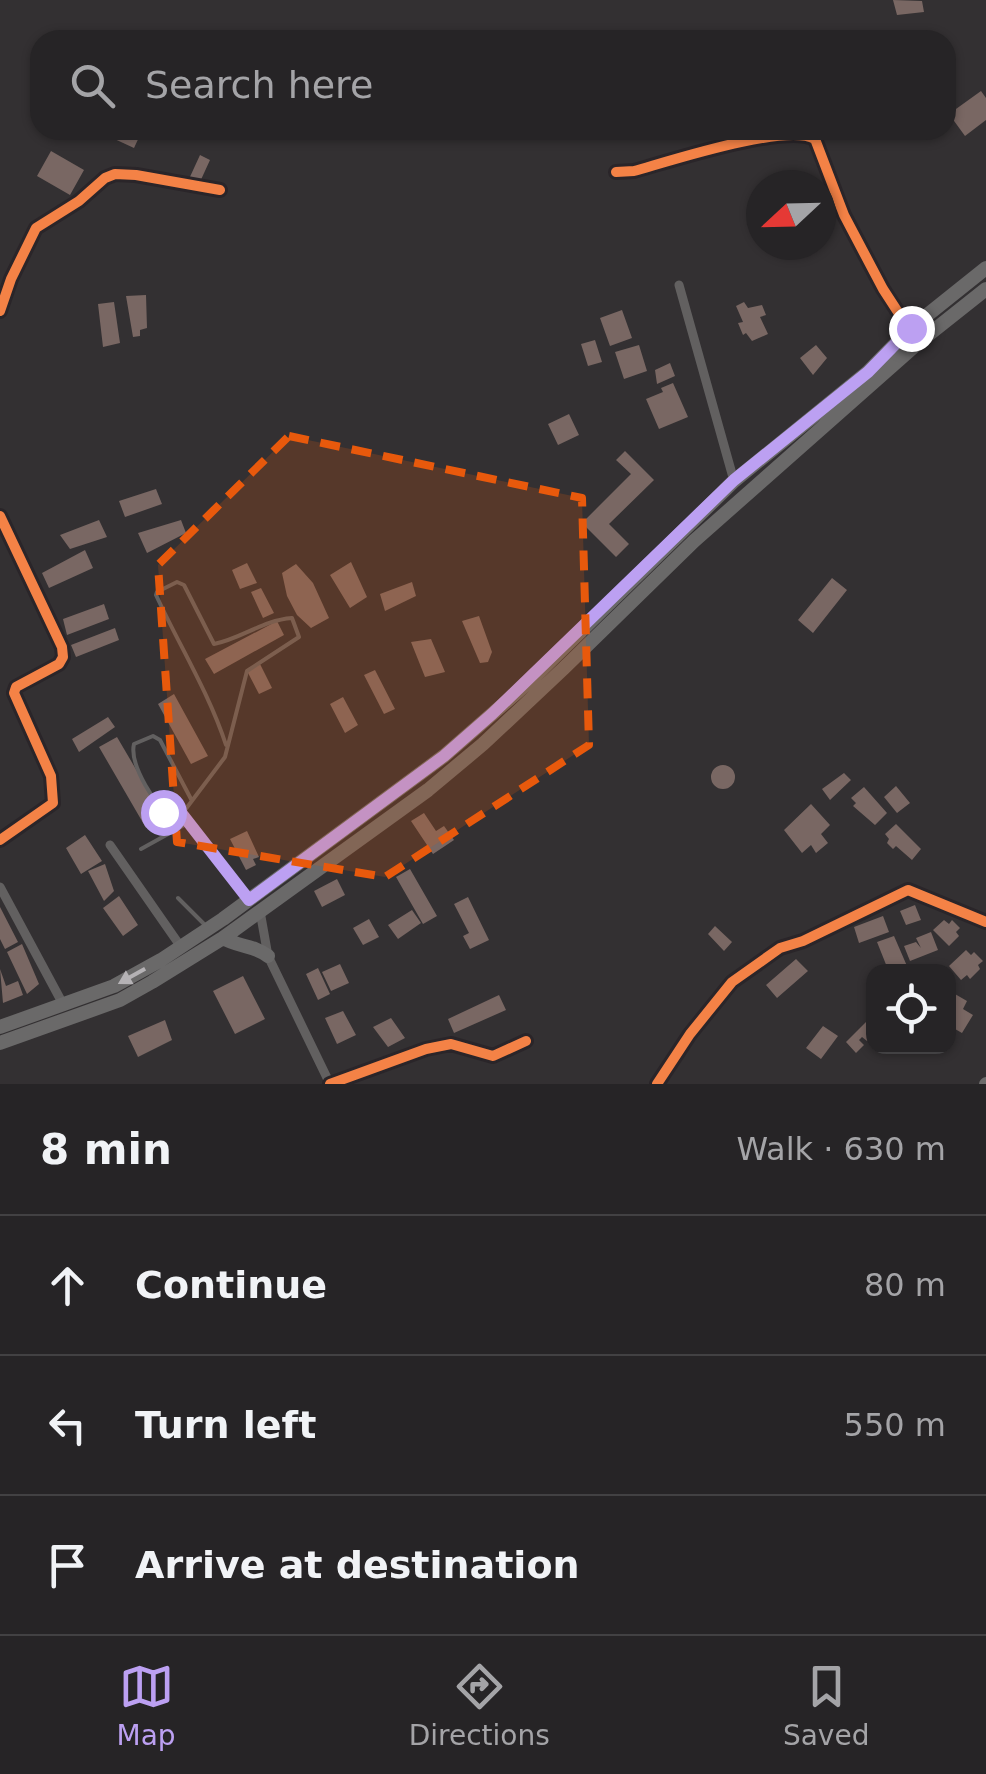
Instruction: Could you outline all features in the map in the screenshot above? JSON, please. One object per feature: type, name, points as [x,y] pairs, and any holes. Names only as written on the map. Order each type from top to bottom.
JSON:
[{"type":"main road","points":[[0,1043],[120,1000],[223,938],[254,906],[456,746],[529,682],[734,480],[868,372],[911,328],[986,268]]},
{"type":"main road","points":[[0,1027],[114,986],[209,928],[254,906],[428,790],[483,744],[694,541],[918,342],[986,289]]},
{"type":"main road","points":[[223,938],[268,956]]},
{"type":"street","points":[[616,172],[634,171],[752,140]]},
{"type":"street","points":[[815,140],[844,215],[883,290],[918,342]]},
{"type":"street","points":[[0,311],[36,228],[79,201],[106,178],[115,174],[136,175],[220,190]]},
{"type":"street","points":[[679,285],[734,480]]},
{"type":"street","points":[[0,516],[62,648],[63,658],[14,692],[51,776],[53,803],[0,840]]},
{"type":"street","points":[[110,846],[181,946]]},
{"type":"street","points":[[0,887],[64,1006]]},
{"type":"street","points":[[658,1084],[690,1034],[732,982],[780,948],[803,941],[908,890],[986,922]]},
{"type":"street","points":[[254,906],[268,956],[330,1084],[426,1049],[451,1044],[493,1056],[526,1041]]},
{"type":"lane","points":[[191,799],[160,740],[153,736],[134,744],[133,758],[163,812],[174,818],[182,814],[225,756],[248,671],[287,647],[300,632],[292,618],[287,618],[260,624],[214,644],[184,585],[177,582],[156,595],[216,715],[226,744]]},
{"type":"lane","points":[[182,814],[254,906]]},
{"type":"lane","points":[[141,849],[188,822]]},
{"type":"lane","points":[[178,898],[209,928]]},
{"type":"highlighted area","points":[[289,436],[582,498],[589,745],[385,877],[177,842],[158,565]]},
{"type":"building","points":[[893,0],[922,1],[924,12],[897,15]]},
{"type":"building","points":[[981,91],[986,98],[986,120],[965,136],[956,124],[956,109]]},
{"type":"building","points":[[117,140],[138,140],[134,148]]},
{"type":"building","points":[[51,151],[84,170],[70,195],[37,176]]},
{"type":"building","points":[[200,155],[210,160],[199,184],[189,179]]},
{"type":"building","points":[[146,295],[147,328],[133,337],[126,296]]},
{"type":"building","points":[[114,302],[120,343],[103,347],[98,304]]},
{"type":"building","points":[[744,302],[748,308],[762,305],[766,315],[760,317],[768,334],[752,341],[746,333],[743,335],[738,323],[743,322],[736,306]]},
{"type":"building","points":[[622,310],[632,338],[610,346],[600,318]]},
{"type":"building","points":[[595,340],[602,362],[588,366],[581,344]]},
{"type":"building","points":[[639,345],[647,371],[624,379],[615,352]]},
{"type":"building","points":[[816,345],[827,358],[813,375],[800,358]]},
{"type":"building","points":[[670,363],[675,376],[657,384],[655,370]]},
{"type":"building","points":[[673,383],[688,417],[659,429],[646,399]]},
{"type":"building","points":[[569,414],[579,435],[558,445],[548,424]]},
{"type":"building","points":[[625,451],[654,480],[609,524],[629,544],[616,557],[582,523],[631,474],[616,460]]},
{"type":"building","points":[[156,489],[162,504],[125,517],[119,501]]},
{"type":"building","points":[[99,520],[107,537],[70,549],[60,535]]},
{"type":"building","points":[[181,520],[186,533],[147,553],[138,533]]},
{"type":"building","points":[[85,550],[93,568],[49,588],[42,573]]},
{"type":"building","points":[[351,562],[367,597],[350,608],[330,575]]},
{"type":"building","points":[[247,563],[257,583],[240,589],[232,570]]},
{"type":"building","points":[[296,564],[313,583],[329,618],[311,628],[297,615],[287,596],[282,573]]},
{"type":"building","points":[[832,578],[847,590],[813,633],[798,620]]},
{"type":"building","points":[[412,582],[416,596],[385,611],[380,594]]},
{"type":"building","points":[[261,588],[274,613],[263,618],[251,592]]},
{"type":"building","points":[[104,604],[109,619],[67,635],[63,619]]},
{"type":"building","points":[[479,616],[492,652],[488,662],[480,663],[462,621]]},
{"type":"building","points":[[277,621],[284,635],[214,674],[205,659]]},
{"type":"building","points":[[115,628],[119,640],[76,657],[71,645]]},
{"type":"building","points":[[431,639],[445,672],[425,677],[411,642]]},
{"type":"building","points":[[260,664],[272,688],[259,694],[247,671]]},
{"type":"building","points":[[375,670],[395,709],[384,714],[364,675]]},
{"type":"building","points":[[174,694],[208,756],[191,764],[158,704]]},
{"type":"building","points":[[343,697],[358,725],[345,733],[330,704]]},
{"type":"building","points":[[108,717],[115,727],[79,752],[72,739]]},
{"type":"building","points":[[117,737],[164,817],[146,828],[99,747]]},
{"type":"building","points":[[723,765],[732,768],[732,786],[723,789],[714,786],[711,777],[714,768]]},
{"type":"building","points":[[844,773],[851,780],[830,800],[822,789]]},
{"type":"building","points":[[896,786],[910,803],[897,813],[884,797]]},
{"type":"building","points":[[864,787],[887,813],[875,825],[853,806],[856,803],[851,798]]},
{"type":"building","points":[[811,804],[830,825],[821,834],[828,843],[816,853],[811,845],[802,853],[784,830]]},
{"type":"building","points":[[424,813],[436,831],[444,826],[454,840],[433,854],[411,821]]},
{"type":"building","points":[[896,824],[921,849],[912,860],[887,843],[885,834]]},
{"type":"building","points":[[247,831],[259,857],[253,859],[256,865],[246,870],[230,839]]},
{"type":"building","points":[[85,835],[102,861],[81,874],[66,848]]},
{"type":"building","points":[[105,864],[114,891],[104,901],[88,871]]},
{"type":"building","points":[[410,869],[437,916],[423,924],[396,877]]},
{"type":"building","points":[[337,879],[345,895],[322,907],[314,891]]},
{"type":"building","points":[[119,896],[138,925],[123,936],[103,908]]},
{"type":"building","points":[[468,897],[489,940],[470,949],[463,936],[469,933],[454,904]]},
{"type":"building","points":[[915,905],[921,920],[906,925],[900,911]]},
{"type":"building","points":[[0,907],[18,942],[5,949],[0,939]]},
{"type":"building","points":[[412,910],[421,923],[398,939],[388,925]]},
{"type":"building","points":[[883,916],[889,932],[859,943],[854,927]]},
{"type":"building","points":[[369,919],[379,937],[363,945],[353,928]]},
{"type":"building","points":[[944,920],[949,924],[952,920],[960,928],[956,932],[959,936],[949,946],[933,930]]},
{"type":"building","points":[[715,926],[732,942],[724,951],[708,934]]},
{"type":"building","points":[[931,932],[938,950],[910,961],[904,946],[916,942],[921,948],[916,938]]},
{"type":"building","points":[[894,936],[906,964],[886,964],[877,942]]},
{"type":"building","points":[[22,944],[39,984],[27,994],[7,952]]},
{"type":"building","points":[[966,950],[983,961],[970,979],[967,975],[961,980],[956,974],[956,964],[951,964]]},
{"type":"building","points":[[796,959],[808,971],[777,998],[766,985]]},
{"type":"building","points":[[340,964],[349,983],[331,991],[322,972]]},
{"type":"building","points":[[318,968],[330,994],[318,1000],[306,974]]},
{"type":"building","points":[[0,969],[6,986],[18,981],[23,995],[3,1003]]},
{"type":"building","points":[[243,976],[265,1019],[235,1034],[213,991]]},
{"type":"building","points":[[499,995],[506,1010],[454,1033],[448,1019]]},
{"type":"building","points":[[956,995],[967,1001],[963,1009],[973,1015],[962,1033],[956,1030]]},
{"type":"building","points":[[343,1011],[356,1035],[337,1044],[325,1018]]},
{"type":"building","points":[[391,1018],[405,1038],[388,1047],[373,1027]]},
{"type":"building","points":[[165,1020],[172,1040],[138,1057],[128,1036]]},
{"type":"building","points":[[866,1022],[866,1040],[862,1037],[859,1040],[864,1045],[856,1053],[846,1042]]},
{"type":"building","points":[[823,1026],[838,1036],[821,1059],[806,1048]]},
{"type":"cycle path","points":[[616,172],[634,171],[750,140]]},
{"type":"cycle path","points":[[815,140],[844,215],[883,289],[918,343]]},
{"type":"cycle path","points":[[0,311],[36,228],[79,201],[105,178],[115,174],[136,175],[220,190]]},
{"type":"cycle path","points":[[0,516],[62,647],[63,657],[59,664],[16,687],[14,693],[51,776],[53,803],[0,840]]},
{"type":"cycle path","points":[[657,1084],[690,1034],[732,982],[780,948],[803,941],[908,890],[986,922]]},
{"type":"cycle path","points":[[330,1084],[426,1049],[451,1044],[493,1056],[526,1041]]},
{"type":"route","points":[[163,812],[174,818],[182,814],[249,900],[444,756],[529,682],[734,480],[868,372],[911,328]]}]
